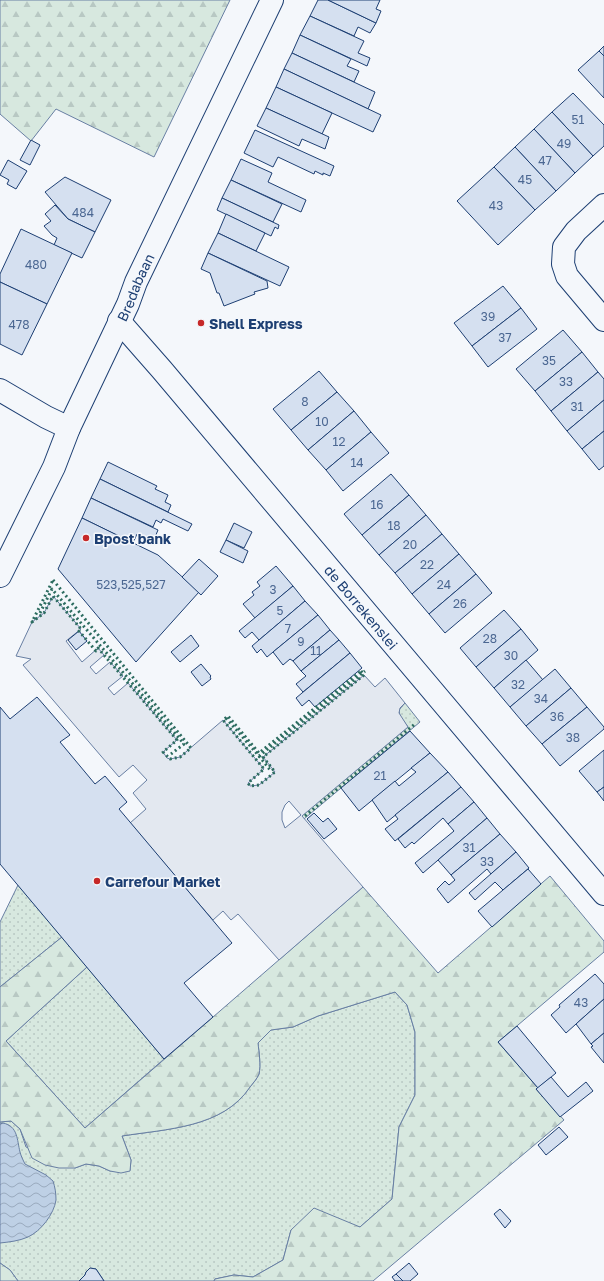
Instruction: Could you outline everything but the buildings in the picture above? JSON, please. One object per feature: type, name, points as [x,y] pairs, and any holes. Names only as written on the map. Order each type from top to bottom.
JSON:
[{"type":"street","name":"Bredabaan","points":[[0,576],[54,467],[69,428],[128,304],[139,275],[272,0]]},
{"type":"street","points":[[604,205],[576,231],[564,247],[563,264],[567,276],[604,320]]},
{"type":"street","name":"de Borrekenslei","points":[[119,321],[166,374],[604,894]]},
{"type":"street","points":[[0,390],[46,417],[69,428]]},
{"type":"green space","points":[[0,0],[230,0],[154,157],[56,109],[31,141],[0,114]]},
{"type":"green space","points":[[405,703],[420,722],[304,819],[301,816],[408,727],[400,716],[399,710]]},
{"type":"green space","points":[[550,876],[604,941],[604,952],[498,1042],[538,1088],[536,1089],[564,1120],[373,1281],[214,1281],[215,1279],[234,1275],[253,1277],[283,1260],[291,1230],[314,1208],[360,1227],[392,1199],[399,1127],[415,1095],[415,1032],[407,1005],[395,992],[318,1016],[293,1027],[271,1030],[258,1043],[260,1067],[257,1078],[239,1101],[225,1111],[209,1119],[192,1124],[122,1136],[131,1160],[130,1171],[121,1173],[110,1171],[99,1166],[86,1164],[75,1168],[59,1168],[45,1165],[32,1158],[20,1129],[11,1121],[0,1122],[0,987],[62,937],[87,967],[6,1041],[85,1128],[363,887],[438,973]]},
{"type":"green space","points":[[18,885],[62,937],[0,987],[0,922]]},
{"type":"green space","points":[[87,967],[164,1059],[85,1128],[6,1041]]},
{"type":"green space","points":[[395,992],[407,1005],[415,1032],[415,1095],[399,1127],[392,1199],[360,1227],[291,1230],[283,1260],[253,1277],[234,1275],[215,1279],[214,1281],[104,1281],[96,1269],[90,1268],[79,1281],[18,1281],[10,1270],[0,1263],[0,1122],[11,1121],[20,1129],[26,1147],[75,1168],[86,1164],[99,1166],[110,1171],[130,1170],[131,1160],[122,1136],[192,1124],[209,1119],[225,1111],[239,1101],[257,1078],[260,1067],[258,1043],[271,1030],[293,1027],[318,1016]]},
{"type":"green space","points":[[0,1263],[10,1270],[18,1281],[0,1281]]},
{"type":"shaded area","points":[[53,596],[81,629],[66,641],[82,662],[98,648],[104,655],[90,667],[96,674],[110,662],[123,676],[108,688],[114,695],[128,683],[177,740],[163,752],[167,758],[170,759],[180,757],[223,720],[264,769],[248,783],[250,786],[259,785],[275,772],[263,757],[364,675],[375,687],[385,678],[405,703],[400,708],[399,713],[408,727],[302,816],[363,887],[279,960],[238,914],[231,920],[223,911],[213,920],[130,823],[146,809],[133,793],[147,780],[133,765],[119,777],[23,665],[31,659],[16,656],[32,622],[44,613]],"holes":[[[289,801],[301,815],[285,828],[282,820],[282,812],[285,805]]]},
{"type":"water","points":[[3,1123],[12,1127],[14,1130],[20,1154],[25,1164],[46,1175],[53,1181],[56,1200],[53,1211],[38,1231],[25,1238],[0,1243],[0,1124]]},
{"type":"hedge","points":[[53,580],[191,748],[180,757],[170,759],[163,752],[177,740],[98,648],[96,651],[79,631],[81,629],[53,596],[44,613],[32,622],[53,580]]},
{"type":"hedge","points":[[40,613],[52,589],[184,744],[171,754]]},
{"type":"hedge","points":[[361,671],[364,675],[263,757],[275,772],[259,785],[250,786],[248,783],[264,769],[223,720],[228,716],[259,753],[361,671]]},
{"type":"hedge","points":[[226,718],[259,756],[365,671]]},
{"type":"hedge","points":[[305,816],[416,723]]},
{"type":"hedge","points":[[259,756],[271,771]]},
{"type":"place","name":"Shell Express","points":[[201,323]]},
{"type":"place","name":"Bpost bank","points":[[86,538]]},
{"type":"place","name":"Carrefour Market","points":[[97,881]]}]
